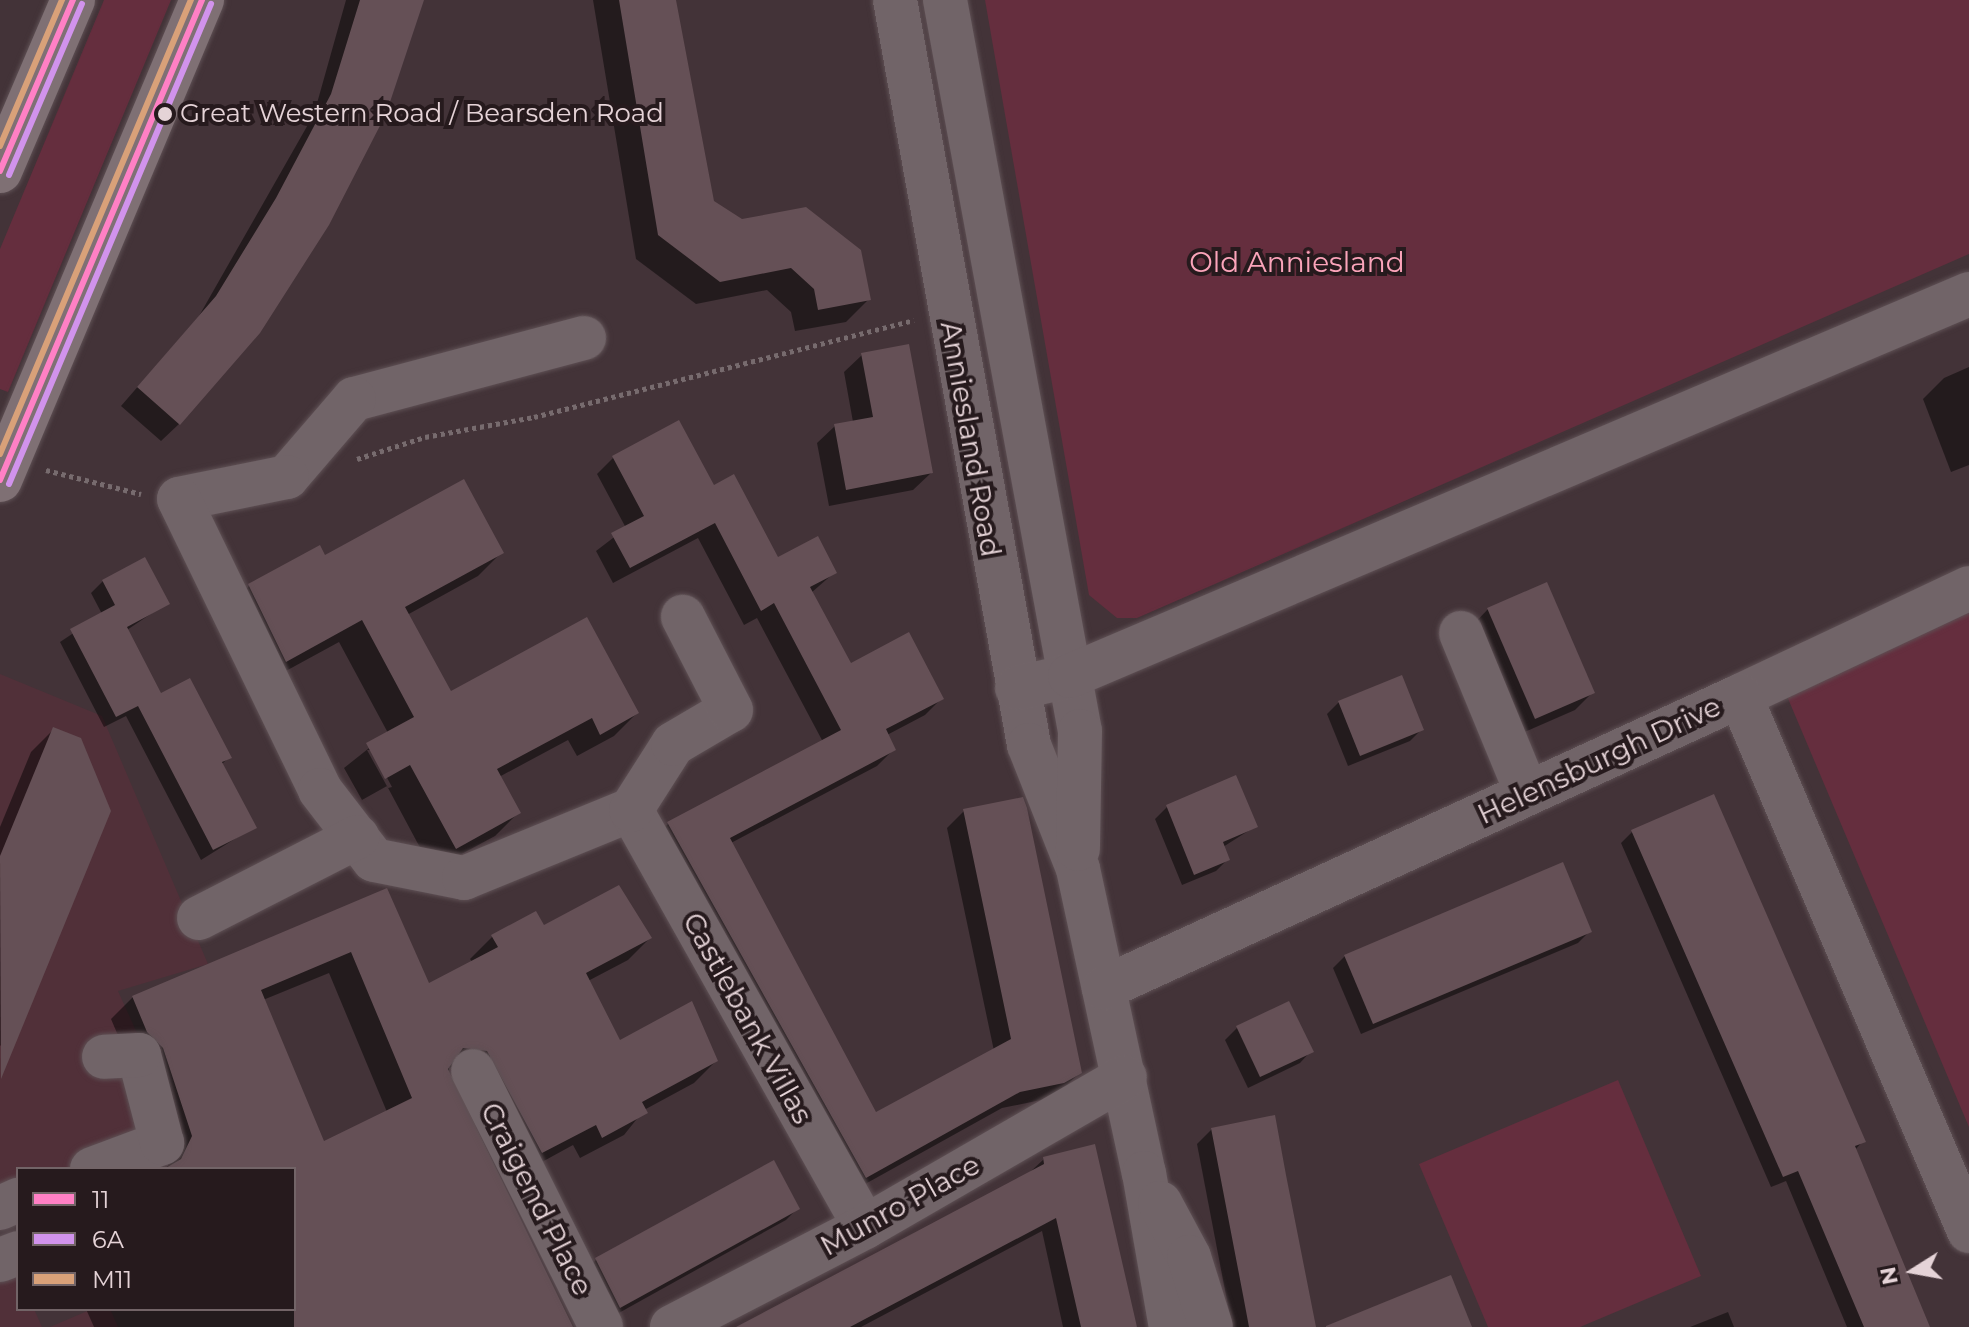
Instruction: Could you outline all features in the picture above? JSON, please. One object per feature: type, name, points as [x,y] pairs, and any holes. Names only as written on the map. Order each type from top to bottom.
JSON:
[{"type":"main road","points":[[0,171],[73,0]]},
{"type":"main road","points":[[16,473],[202,0]]},
{"type":"street","name":"Anniesland Road","points":[[895,0],[1017,688],[1029,745],[1078,869],[1125,1077],[1171,1327]]},
{"type":"street","name":"Anniesland Road","points":[[945,0],[1080,731],[1078,869]]},
{"type":"street","points":[[1017,688],[1070,676],[1969,294]]},
{"type":"street","points":[[584,338],[354,399],[287,477],[179,499],[239,630],[320,790],[374,860],[464,878],[631,810],[673,744],[731,710],[683,617]]},
{"type":"street","points":[[1740,696],[1969,588]]},
{"type":"street","points":[[1461,633],[1527,793]]},
{"type":"street","name":"Helensburgh Drive","points":[[1104,988],[1740,696],[1969,1231]]},
{"type":"street","name":"Castlebank Villas","points":[[631,810],[865,1227]]},
{"type":"street","points":[[199,918],[357,837]]},
{"type":"street","points":[[97,1167],[162,1143],[139,1055],[104,1057]]},
{"type":"street","name":"Craigend Place","points":[[473,1071],[601,1327]]},
{"type":"street","name":"Munro Place","points":[[672,1327],[865,1227],[1125,1077]]},
{"type":"street","name":"Anniesland Road","points":[[1144,1173],[1189,1257],[1211,1327]]},
{"type":"path","points":[[345,462],[425,437],[563,410],[948,312]]},
{"type":"path","points":[[16,473],[179,499]]},
{"type":"shaded area","points":[[0,674],[102,716],[208,964],[118,991],[183,1135],[111,1167],[16,1167],[16,1211],[0,1218]]},
{"type":"shaded area","points":[[16,1271],[16,1311],[35,1311],[42,1327],[0,1327],[0,1274]]},
{"type":"shaded area","points":[[87,1311],[111,1311],[118,1327],[50,1327]]},
{"type":"green space","points":[[104,0],[171,0],[8,392],[0,389],[0,249]]},
{"type":"green space","name":"Old Anniesland","points":[[985,0],[1969,0],[1969,254],[1137,618],[1117,618],[1089,595]]},
{"type":"green space","points":[[1969,607],[1969,1127],[1784,689]]},
{"type":"green space","points":[[1618,1080],[1701,1276],[1580,1327],[1488,1327],[1419,1164]]},
{"type":"building","points":[[360,0],[424,0],[386,114],[329,225],[260,333],[180,425],[137,387],[216,296],[276,198],[331,94]]},
{"type":"building","points":[[619,0],[676,0],[714,201],[742,219],[806,207],[861,250],[871,300],[818,310],[814,289],[791,268],[720,282],[658,235]]},
{"type":"building","points":[[909,344],[933,473],[846,490],[834,424],[873,417],[861,353]]},
{"type":"building","points":[[679,420],[714,485],[734,474],[778,557],[818,536],[837,573],[810,587],[851,663],[909,632],[944,699],[886,729],[896,750],[730,838],[876,1112],[1011,1039],[963,809],[1023,797],[1027,808],[1082,1073],[1064,1083],[1020,1092],[866,1178],[667,822],[841,730],[774,603],[761,611],[715,523],[630,568],[611,533],[644,516],[612,456]]},
{"type":"building","points":[[464,479],[504,553],[405,607],[451,691],[587,617],[639,713],[600,735],[592,718],[497,769],[521,813],[456,849],[410,765],[385,779],[366,743],[414,717],[362,620],[286,662],[248,584],[320,545],[325,555]]},
{"type":"building","points":[[145,557],[170,604],[127,627],[161,693],[190,678],[232,758],[222,762],[257,828],[213,850],[138,706],[116,717],[70,629],[115,605],[102,580]]},
{"type":"building","points":[[1547,582],[1595,693],[1535,719],[1487,608]]},
{"type":"building","points":[[1402,675],[1424,730],[1360,756],[1338,701]]},
{"type":"building","points":[[53,727],[81,738],[111,811],[1,1079],[0,856]]},
{"type":"building","points":[[1236,775],[1258,827],[1223,842],[1230,860],[1194,875],[1166,805]]},
{"type":"building","points":[[1714,794],[1866,1142],[1855,1146],[1930,1327],[1864,1327],[1798,1171],[1783,1177],[1631,830]]},
{"type":"building","points":[[1563,862],[1592,932],[1373,1024],[1344,955]]},
{"type":"building","points":[[619,885],[652,938],[586,973],[620,1040],[692,1001],[718,1061],[642,1102],[648,1113],[602,1138],[596,1125],[542,1153],[487,1051],[463,1048],[448,1069],[573,1327],[294,1327],[296,1167],[167,1167],[181,1159],[192,1136],[163,1048],[147,1032],[132,996],[387,888],[429,983],[498,947],[491,935],[536,911],[544,925]],"holes":[[[351,952],[412,1098],[324,1141],[261,990]]]},
{"type":"building","points":[[1289,1001],[1314,1052],[1260,1077],[1236,1026]]},
{"type":"building","points":[[1275,1115],[1316,1327],[1249,1327],[1211,1128]]},
{"type":"building","points":[[1095,1144],[1137,1327],[1081,1327],[1056,1218],[850,1327],[736,1327],[1044,1164],[1043,1157]]},
{"type":"building","points":[[774,1160],[800,1209],[620,1308],[595,1258]]},
{"type":"building","points":[[1451,1275],[1472,1327],[1326,1327],[1326,1326]]},
{"type":"transit line","name":"M11","points":[[0,146],[62,0]]},
{"type":"transit line","name":"11","points":[[0,171],[73,0]]},
{"type":"transit line","name":"M11","points":[[0,454],[191,0]]},
{"type":"transit line","name":"11","points":[[0,480],[202,0]]},
{"type":"transit line","name":"6A","points":[[9,175],[82,4]]},
{"type":"transit line","name":"6A","points":[[9,484],[211,4]]},
{"type":"place","name":"Great Western Road / Bearsden Road","points":[[165,114]]}]
